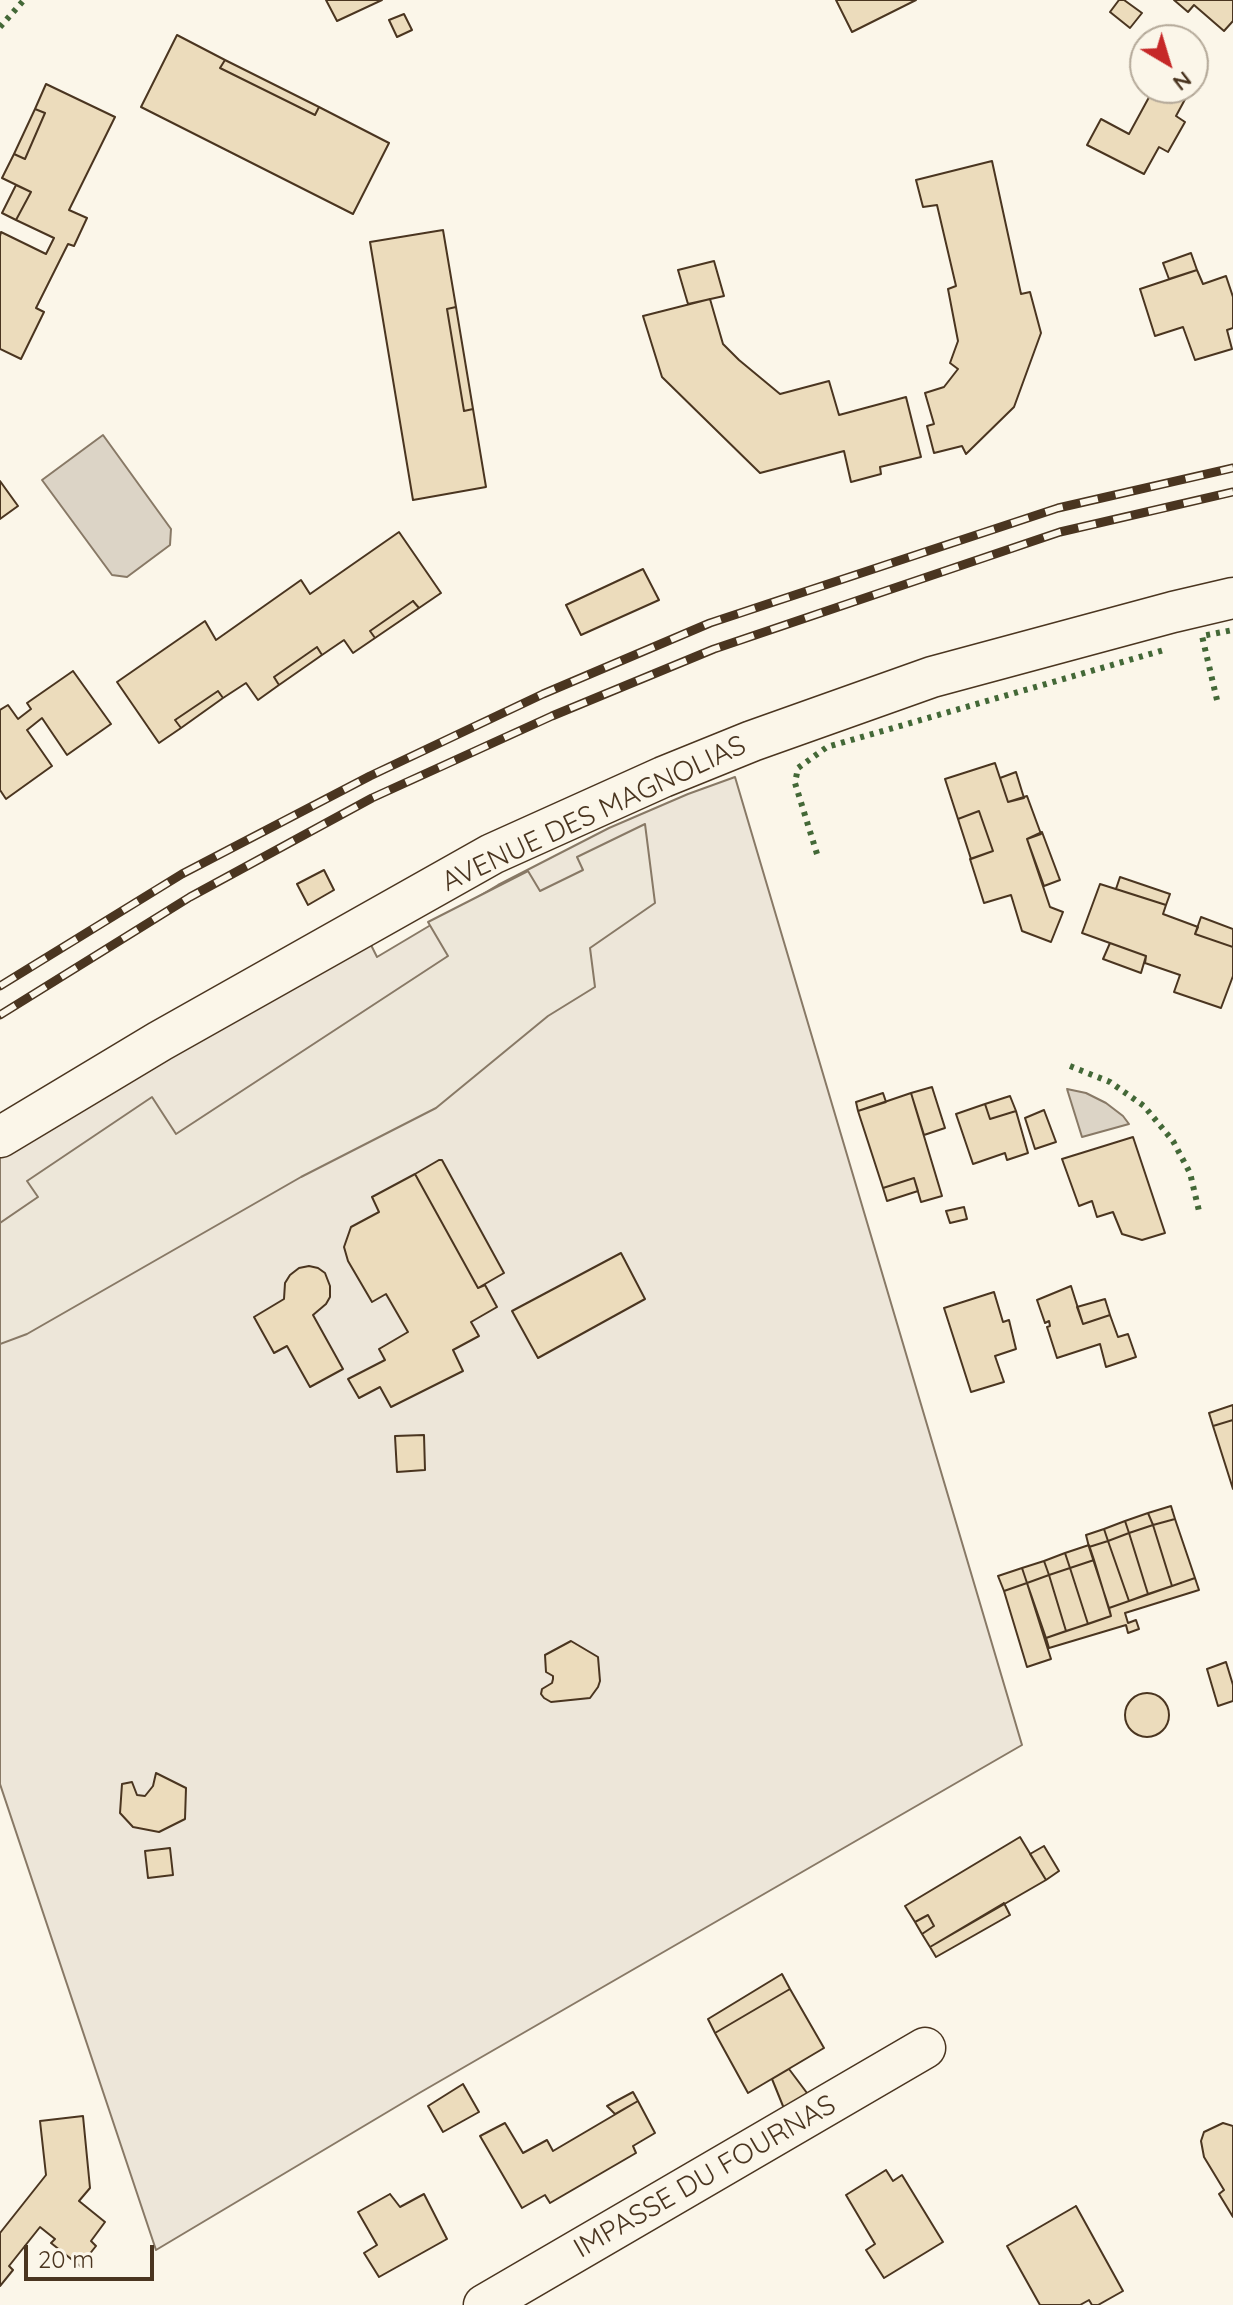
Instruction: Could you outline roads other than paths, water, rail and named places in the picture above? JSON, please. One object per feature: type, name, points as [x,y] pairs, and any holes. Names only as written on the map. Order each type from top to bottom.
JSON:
[{"type":"street","name":"AVENUE DES MAGNOLIAS","points":[[0,1137],[174,1033],[492,854],[663,777],[752,741],[932,677],[1233,598]]},
{"type":"street","name":"IMPASSE DU FOURNAS","points":[[484,2305],[925,2048]]},
{"type":"railway","points":[[0,986],[182,874],[370,776],[543,694],[710,623],[1058,508],[1233,468]]},
{"type":"railway","points":[[0,1015],[190,897],[372,798],[552,716],[714,649],[1060,532],[1233,492]]}]
